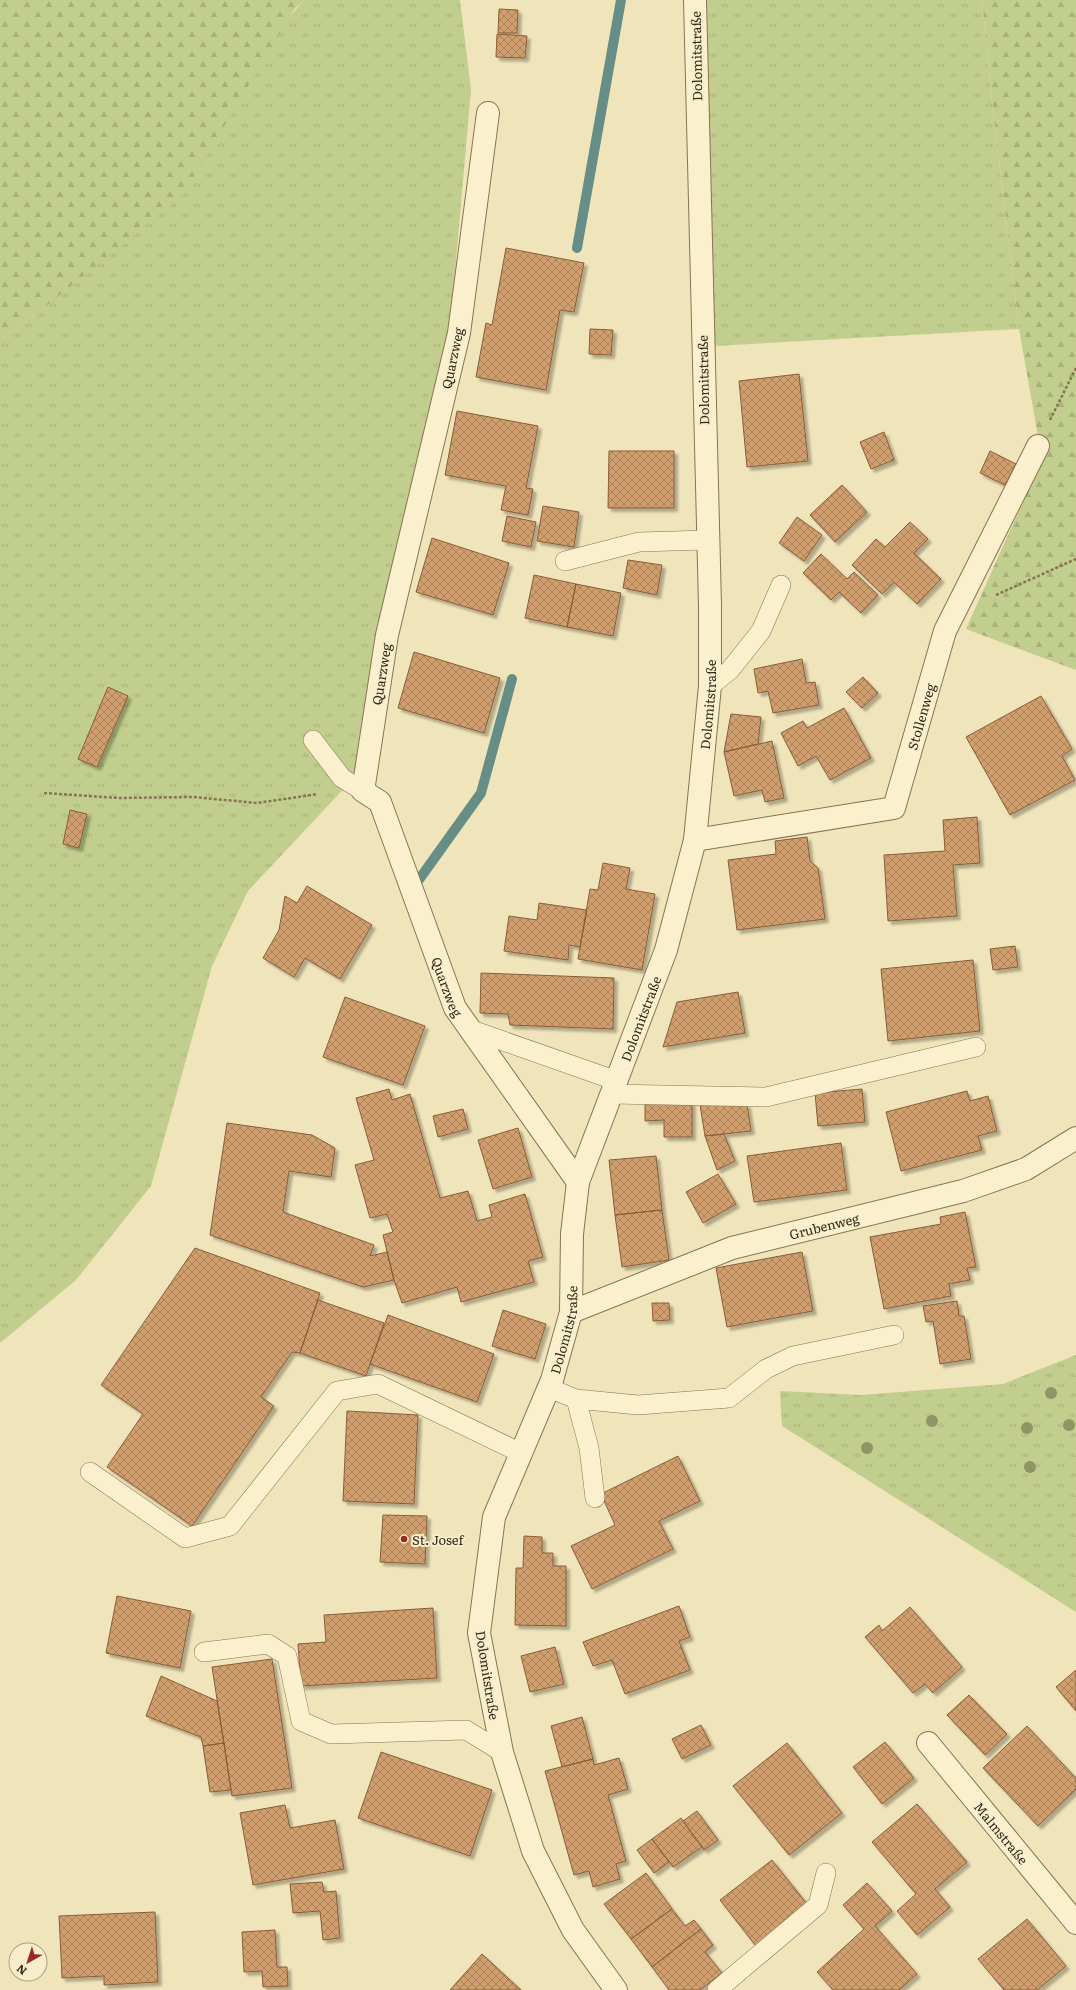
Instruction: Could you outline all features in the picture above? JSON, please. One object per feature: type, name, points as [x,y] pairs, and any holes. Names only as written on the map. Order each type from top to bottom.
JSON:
[{"type":"street","name":"Dolomitstraße","points":[[616,1990],[573,1930],[533,1850],[502,1752],[479,1633],[494,1517],[549,1388],[571,1312],[572,1234],[578,1182],[666,950],[695,840],[710,686],[695,0]]},
{"type":"street","name":"Quarzweg","points":[[488,113],[459,333],[387,635],[363,791],[380,802],[455,1008],[578,1182]]},
{"type":"street","name":"Stollenweg","points":[[695,840],[894,808],[946,631],[1038,446]]},
{"type":"street","name":"Grubenweg","points":[[571,1312],[732,1248],[970,1189],[1026,1169],[1076,1138]]},
{"type":"street","name":"Malmstraße","points":[[928,1743],[1076,1923]]},
{"type":"lane","points":[[565,561],[639,542],[707,540]]},
{"type":"lane","points":[[710,686],[730,670],[761,630],[780,585]]},
{"type":"lane","points":[[313,740],[342,778],[363,791]]},
{"type":"lane","points":[[469,1029],[614,1087],[766,1097],[976,1046]]},
{"type":"lane","points":[[549,1388],[576,1399],[638,1405],[729,1398],[766,1369],[793,1356],[894,1335]]},
{"type":"lane","points":[[90,1472],[185,1538],[230,1526],[337,1391],[378,1384],[521,1452]]},
{"type":"lane","points":[[576,1399],[589,1448],[595,1498]]},
{"type":"lane","points":[[204,1652],[268,1644],[287,1656],[301,1721],[331,1734],[466,1730],[502,1752]]},
{"type":"lane","points":[[717,1990],[818,1905],[826,1873]]},
{"type":"path","points":[[1038,446],[1076,368]]},
{"type":"path","points":[[954,615],[1076,559]]},
{"type":"path","points":[[44,793],[119,798],[193,797],[258,803],[306,795],[363,791]]},
{"type":"green space","points":[[0,0],[304,0],[294,10],[183,195],[44,308],[0,340]]},
{"type":"green space","points":[[304,0],[460,0],[471,90],[451,317],[426,516],[353,779],[248,891],[212,966],[151,1186],[76,1280],[0,1343],[0,340],[44,308]]},
{"type":"green space","points":[[705,0],[982,0],[993,111],[1019,329],[715,346]]},
{"type":"green space","points":[[982,0],[1076,0],[1076,670],[966,629],[1042,459],[1019,329],[993,111]]},
{"type":"green space","points":[[1076,1355],[1076,1612],[782,1426],[780,1391],[861,1395],[1003,1384]]},
{"type":"building","points":[[499,9],[518,10],[517,33],[498,33]]},
{"type":"building","points":[[497,34],[527,36],[525,58],[496,57]]},
{"type":"building","points":[[506,248],[584,263],[574,312],[560,310],[546,390],[476,377],[486,323],[492,325]]},
{"type":"building","points":[[590,329],[613,330],[611,355],[589,354]]},
{"type":"building","points":[[799,374],[808,461],[747,467],[739,381]]},
{"type":"building","points":[[457,411],[538,426],[526,488],[533,489],[528,515],[501,510],[506,486],[445,475]]},
{"type":"building","points":[[884,432],[894,460],[871,469],[860,442]]},
{"type":"building","points":[[609,451],[674,451],[674,508],[608,508]]},
{"type":"building","points":[[990,451],[1016,464],[1005,485],[980,473]]},
{"type":"building","points":[[842,485],[867,512],[835,542],[810,515]]},
{"type":"building","points":[[543,506],[579,512],[574,547],[537,541]]},
{"type":"building","points":[[507,516],[536,522],[531,547],[502,541]]},
{"type":"building","points":[[797,517],[822,535],[804,561],[779,543]]},
{"type":"building","points":[[910,522],[928,539],[914,553],[941,579],[917,604],[894,582],[882,594],[852,565],[876,539],[885,547]]},
{"type":"building","points":[[432,538],[509,563],[493,615],[416,592]]},
{"type":"building","points":[[821,554],[847,579],[854,572],[878,595],[861,613],[839,592],[831,600],[803,573]]},
{"type":"building","points":[[628,560],[662,565],[657,595],[623,588]]},
{"type":"building","points":[[534,575],[576,584],[567,627],[525,618]]},
{"type":"building","points":[[576,584],[621,593],[613,636],[567,627]]},
{"type":"building","points":[[414,652],[500,678],[484,733],[398,708]]},
{"type":"building","points":[[802,659],[806,683],[815,682],[819,705],[773,713],[768,691],[758,693],[754,669]]},
{"type":"building","points":[[863,677],[878,693],[862,708],[846,692]]},
{"type":"building","points":[[108,687],[128,696],[97,767],[78,759]]},
{"type":"building","points":[[1041,696],[1072,749],[1062,756],[1075,780],[1010,815],[966,737]]},
{"type":"building","points":[[844,708],[871,758],[830,780],[816,756],[798,766],[781,733],[803,721],[807,728]]},
{"type":"building","points":[[731,714],[761,717],[758,744],[724,752]]},
{"type":"building","points":[[772,741],[784,798],[765,802],[762,790],[734,796],[724,752]]},
{"type":"building","points":[[70,810],[87,814],[79,848],[63,844]]},
{"type":"building","points":[[977,817],[980,863],[953,865],[957,916],[888,921],[884,855],[945,851],[943,820]]},
{"type":"building","points":[[807,837],[810,861],[818,868],[825,919],[737,930],[728,860],[776,854],[775,841]]},
{"type":"building","points":[[603,863],[630,868],[626,889],[655,894],[642,970],[578,959],[590,889],[598,890]]},
{"type":"building","points":[[307,886],[372,925],[340,979],[305,958],[294,977],[263,958],[279,930],[285,896],[297,903]]},
{"type":"building","points":[[539,903],[587,910],[580,947],[569,945],[568,960],[504,951],[509,916],[537,920]]},
{"type":"building","points":[[1015,946],[1018,967],[993,970],[990,949]]},
{"type":"building","points":[[973,960],[980,1031],[888,1041],[881,969]]},
{"type":"building","points":[[481,973],[614,978],[613,1029],[510,1025],[508,1014],[480,1013]]},
{"type":"building","points":[[738,992],[745,1033],[663,1047],[677,1002]]},
{"type":"building","points":[[345,997],[425,1026],[403,1085],[323,1057]]},
{"type":"building","points":[[389,1089],[392,1100],[410,1094],[440,1198],[468,1191],[477,1221],[492,1217],[489,1205],[525,1194],[543,1257],[528,1261],[534,1282],[461,1302],[457,1287],[402,1303],[394,1280],[383,1235],[393,1232],[387,1214],[370,1218],[355,1165],[374,1160],[356,1098]]},
{"type":"building","points":[[862,1089],[865,1122],[818,1126],[815,1093]]},
{"type":"building","points":[[967,1091],[970,1101],[988,1096],[997,1131],[978,1136],[982,1150],[901,1171],[886,1112]]},
{"type":"building","points":[[645,1102],[692,1102],[692,1137],[664,1137],[664,1120],[645,1121]]},
{"type":"building","points":[[747,1104],[751,1131],[705,1136],[700,1105]]},
{"type":"building","points":[[463,1109],[468,1129],[438,1137],[433,1116]]},
{"type":"building","points":[[227,1123],[312,1135],[335,1148],[331,1177],[289,1171],[283,1212],[374,1245],[370,1256],[387,1252],[394,1280],[363,1287],[210,1235]]},
{"type":"building","points":[[518,1128],[532,1177],[493,1189],[478,1140]]},
{"type":"building","points":[[724,1134],[735,1161],[717,1170],[705,1136]]},
{"type":"building","points":[[841,1143],[847,1190],[754,1202],[747,1156]]},
{"type":"building","points":[[656,1156],[662,1210],[615,1215],[609,1160]]},
{"type":"building","points":[[718,1174],[736,1204],[703,1223],[686,1192]]},
{"type":"building","points":[[662,1210],[669,1260],[622,1267],[615,1215]]},
{"type":"building","points":[[965,1212],[976,1267],[967,1268],[970,1280],[949,1284],[951,1296],[884,1309],[870,1237],[941,1224],[940,1217]]},
{"type":"building","points":[[195,1248],[320,1293],[300,1353],[292,1352],[261,1397],[274,1406],[192,1526],[107,1467],[143,1414],[101,1385]]},
{"type":"building","points":[[802,1252],[813,1311],[727,1327],[716,1268]]},
{"type":"building","points":[[318,1300],[384,1323],[366,1376],[300,1353]]},
{"type":"building","points":[[957,1301],[959,1316],[964,1316],[971,1359],[940,1364],[933,1321],[926,1322],[923,1306]]},
{"type":"building","points":[[652,1303],[669,1303],[670,1320],[653,1321]]},
{"type":"building","points":[[503,1310],[546,1324],[535,1359],[492,1346]]},
{"type":"building","points":[[388,1315],[494,1354],[477,1402],[370,1364]]},
{"type":"building","points":[[347,1411],[418,1415],[414,1504],[343,1501]]},
{"type":"building","points":[[678,1456],[700,1501],[659,1521],[673,1549],[592,1589],[571,1546],[615,1525],[601,1494]]},
{"type":"building","name":"St. Josef","points":[[383,1515],[427,1516],[425,1564],[380,1562]]},
{"type":"building","points":[[524,1536],[542,1537],[542,1553],[553,1553],[553,1566],[566,1566],[566,1626],[515,1625],[516,1568],[523,1568]]},
{"type":"building","points":[[117,1596],[191,1611],[180,1668],[106,1653]]},
{"type":"building","points":[[679,1606],[690,1637],[679,1641],[690,1670],[625,1694],[612,1660],[593,1666],[583,1642]]},
{"type":"building","points":[[910,1607],[962,1667],[933,1693],[925,1684],[913,1693],[865,1637],[879,1625],[882,1631]]},
{"type":"building","points":[[433,1608],[437,1678],[301,1686],[298,1644],[326,1642],[324,1615]]},
{"type":"building","points":[[555,1647],[564,1684],[530,1692],[521,1656]]},
{"type":"building","points":[[272,1659],[292,1788],[232,1796],[212,1667]]},
{"type":"building","points":[[1076,1670],[1076,1711],[1056,1687]]},
{"type":"building","points":[[161,1676],[217,1701],[224,1743],[203,1746],[201,1737],[146,1716]]},
{"type":"building","points":[[969,1695],[1007,1734],[985,1755],[947,1715]]},
{"type":"building","points":[[582,1717],[593,1759],[562,1767],[551,1726]]},
{"type":"building","points":[[701,1725],[711,1745],[682,1759],[672,1739]]},
{"type":"building","points":[[1027,1726],[1076,1778],[1076,1789],[1038,1826],[983,1768]]},
{"type":"building","points":[[885,1742],[914,1778],[882,1804],[853,1767]]},
{"type":"building","points":[[224,1743],[231,1790],[210,1792],[203,1746]]},
{"type":"building","points":[[787,1743],[842,1813],[789,1855],[733,1786]]},
{"type":"building","points":[[381,1752],[492,1790],[470,1856],[358,1818]]},
{"type":"building","points":[[619,1758],[628,1789],[608,1795],[626,1861],[616,1864],[620,1879],[593,1887],[589,1871],[574,1875],[545,1771],[593,1759],[594,1765]]},
{"type":"building","points":[[917,1804],[967,1862],[935,1889],[950,1907],[917,1935],[897,1911],[916,1894],[872,1842]]},
{"type":"building","points":[[285,1805],[290,1828],[335,1820],[344,1869],[253,1885],[240,1813]]},
{"type":"building","points":[[697,1811],[718,1840],[704,1850],[683,1821]]},
{"type":"building","points":[[681,1818],[702,1847],[673,1867],[652,1839]]},
{"type":"building","points":[[652,1839],[669,1862],[654,1873],[637,1850]]},
{"type":"building","points":[[772,1860],[811,1909],[759,1950],[720,1900]]},
{"type":"building","points":[[646,1873],[672,1909],[631,1939],[604,1904]]},
{"type":"building","points":[[322,1882],[324,1892],[336,1891],[340,1938],[323,1940],[320,1911],[293,1913],[290,1884]]},
{"type":"building","points":[[867,1883],[892,1911],[875,1926],[917,1974],[899,1990],[833,1990],[817,1972],[864,1929],[843,1905]]},
{"type":"building","points":[[672,1909],[685,1926],[694,1920],[701,1929],[652,1967],[631,1939]]},
{"type":"building","points":[[155,1912],[158,1982],[104,1985],[104,1976],[62,1978],[59,1916]]},
{"type":"building","points":[[1027,1919],[1066,1966],[1037,1990],[1004,1990],[978,1959]]},
{"type":"building","points":[[701,1929],[713,1945],[705,1952],[722,1973],[700,1990],[669,1990],[652,1967]]},
{"type":"building","points":[[275,1930],[277,1967],[287,1967],[288,1986],[263,1987],[262,1971],[244,1972],[242,1932]]},
{"type":"building","points":[[482,1954],[521,1990],[450,1990]]},
{"type":"waterway","points":[[577,248],[621,0]]},
{"type":"waterway","points":[[418,881],[481,793],[512,679]]},
{"type":"place","name":"St. Josef","points":[[404,1539]]}]
